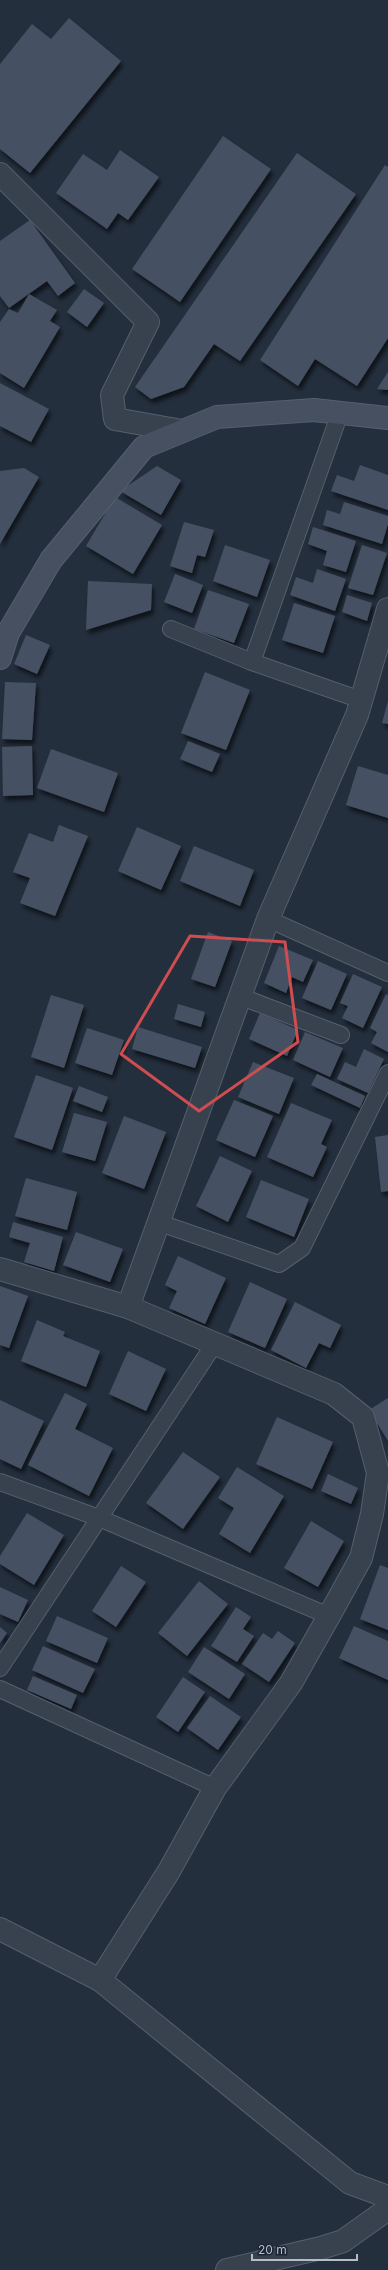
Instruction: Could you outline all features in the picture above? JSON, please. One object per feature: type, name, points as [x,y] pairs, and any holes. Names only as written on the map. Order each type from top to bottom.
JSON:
[{"type":"street","points":[[0,174],[148,322],[112,395],[114,419],[182,431]]},
{"type":"street","points":[[0,658],[8,633],[51,560],[144,447],[217,416],[314,410],[388,418]]},
{"type":"street","points":[[128,1307],[160,1223],[239,996],[268,919],[357,715],[388,609]]},
{"type":"street","points":[[0,1269],[128,1307],[334,1394],[363,1417],[378,1474],[372,1514],[361,1558],[291,1683],[215,1788],[169,1871],[100,1980]]},
{"type":"street","points":[[0,1929],[100,1980],[350,2183],[388,2197]]},
{"type":"street","points":[[228,2270],[343,2241],[388,2209]]},
{"type":"lane","points":[[252,662],[340,412]]},
{"type":"lane","points":[[171,629],[252,662],[361,700]]},
{"type":"lane","points":[[268,919],[388,973]]},
{"type":"lane","points":[[239,996],[341,1035]]},
{"type":"lane","points":[[160,1223],[279,1264],[302,1248],[388,1073]]},
{"type":"lane","points":[[0,1668],[215,1343]]},
{"type":"lane","points":[[0,1482],[99,1518],[329,1616]]},
{"type":"lane","points":[[0,1689],[215,1788]]},
{"type":"highlighted area","points":[[190,936],[285,942],[298,1042],[199,1111],[121,1054]]},
{"type":"building","points":[[69,18],[121,61],[30,173],[0,149],[0,64],[32,24],[51,39]]},
{"type":"building","points":[[223,136],[271,169],[180,302],[132,269]]},
{"type":"building","points":[[120,150],[159,177],[128,220],[118,213],[107,229],[56,193],[83,154],[107,170]]},
{"type":"building","points":[[297,153],[356,194],[240,361],[214,344],[184,387],[151,399],[135,387]]},
{"type":"building","points":[[385,165],[388,167],[388,338],[357,386],[315,359],[298,386],[260,360]]},
{"type":"building","points":[[30,220],[75,283],[58,296],[47,281],[9,308],[0,296],[0,241]]},
{"type":"building","points":[[84,289],[104,303],[87,327],[67,312]]},
{"type":"building","points":[[29,294],[57,310],[50,321],[60,327],[24,388],[0,373],[0,322],[9,309],[18,313]]},
{"type":"building","points":[[388,372],[388,390],[377,389]]},
{"type":"building","points":[[0,383],[49,409],[31,442],[0,426]]},
{"type":"building","points":[[360,465],[388,475],[388,510],[331,491],[337,475],[354,481]]},
{"type":"building","points":[[157,466],[181,480],[161,515],[120,491]]},
{"type":"building","points":[[24,468],[39,477],[0,544],[0,471]]},
{"type":"building","points":[[115,497],[162,525],[133,574],[86,546]]},
{"type":"building","points":[[344,502],[388,516],[388,524],[382,544],[323,525],[327,510],[340,514]]},
{"type":"building","points":[[184,522],[214,530],[205,557],[197,555],[192,573],[170,566]]},
{"type":"building","points":[[313,527],[356,541],[346,572],[323,565],[327,551],[308,544]]},
{"type":"building","points":[[225,545],[270,560],[257,597],[213,581]]},
{"type":"building","points":[[362,545],[387,553],[373,595],[348,588]]},
{"type":"building","points":[[317,569],[346,579],[335,611],[290,595],[296,577],[313,583]]},
{"type":"building","points":[[175,574],[203,585],[192,613],[164,602]]},
{"type":"building","points":[[88,581],[152,584],[151,610],[86,630]]},
{"type":"building","points":[[208,590],[249,604],[234,643],[194,629]]},
{"type":"building","points":[[347,595],[372,603],[367,621],[342,612]]},
{"type":"building","points":[[294,603],[335,616],[323,653],[282,640]]},
{"type":"building","points":[[26,635],[50,645],[37,674],[14,664]]},
{"type":"building","points":[[205,672],[250,690],[226,750],[181,733]]},
{"type":"building","points":[[5,682],[36,683],[32,740],[2,739]]},
{"type":"building","points":[[388,701],[388,724],[382,723]]},
{"type":"building","points":[[188,741],[220,754],[212,772],[180,759]]},
{"type":"building","points":[[32,746],[33,795],[3,796],[2,747]]},
{"type":"building","points":[[51,749],[118,773],[104,812],[37,788]]},
{"type":"building","points":[[358,766],[388,775],[388,818],[346,805]]},
{"type":"building","points":[[59,825],[88,836],[55,916],[20,903],[30,878],[13,872],[29,833],[53,842]]},
{"type":"building","points":[[137,827],[181,846],[161,890],[118,871]]},
{"type":"building","points":[[194,846],[254,870],[240,906],[180,881]]},
{"type":"building","points":[[208,932],[232,941],[215,987],[191,979]]},
{"type":"building","points":[[279,946],[313,960],[303,982],[292,977],[286,993],[264,983]]},
{"type":"building","points":[[318,961],[347,974],[331,1010],[302,998]]},
{"type":"building","points":[[353,974],[382,987],[363,1028],[342,1018],[348,1006],[340,1003]]},
{"type":"building","points":[[386,994],[388,995],[388,1052],[371,1043],[377,1032],[370,1028]]},
{"type":"building","points":[[51,995],[84,1005],[64,1068],[31,1057]]},
{"type":"building","points":[[178,1004],[205,1012],[201,1027],[174,1019]]},
{"type":"building","points":[[260,1013],[298,1030],[287,1056],[249,1039]]},
{"type":"building","points":[[138,1027],[202,1047],[195,1068],[132,1049]]},
{"type":"building","points":[[87,1028],[124,1040],[112,1075],[75,1063]]},
{"type":"building","points":[[305,1032],[343,1048],[330,1077],[293,1060]]},
{"type":"building","points":[[364,1049],[384,1059],[368,1093],[337,1079],[345,1062],[356,1067]]},
{"type":"building","points":[[253,1062],[294,1078],[279,1114],[238,1097]]},
{"type":"building","points":[[317,1074],[365,1096],[360,1108],[311,1085]]},
{"type":"building","points":[[36,1075],[73,1088],[52,1150],[14,1137]]},
{"type":"building","points":[[79,1086],[108,1097],[102,1112],[73,1101]]},
{"type":"building","points":[[234,1100],[273,1116],[255,1157],[216,1140]]},
{"type":"building","points":[[291,1103],[332,1120],[321,1144],[327,1147],[313,1177],[267,1157]]},
{"type":"building","points":[[74,1113],[107,1122],[95,1161],[62,1152]]},
{"type":"building","points":[[124,1116],[166,1132],[144,1189],[102,1173]]},
{"type":"building","points":[[388,1135],[388,1191],[381,1192],[375,1137]]},
{"type":"building","points":[[220,1156],[252,1171],[228,1222],[196,1206]]},
{"type":"building","points":[[26,1178],[77,1192],[67,1230],[15,1216]]},
{"type":"building","points":[[261,1180],[309,1199],[294,1237],[246,1217]]},
{"type":"building","points":[[13,1222],[63,1237],[54,1271],[24,1262],[30,1243],[9,1237]]},
{"type":"building","points":[[76,1232],[123,1249],[110,1282],[63,1265]]},
{"type":"building","points":[[178,1256],[226,1278],[205,1324],[169,1308],[177,1291],[165,1285]]},
{"type":"building","points":[[250,1282],[287,1299],[265,1348],[228,1332]]},
{"type":"building","points":[[0,1286],[28,1296],[9,1348],[0,1345]]},
{"type":"building","points":[[295,1302],[341,1325],[330,1348],[319,1343],[306,1368],[271,1350]]},
{"type":"building","points":[[37,1320],[65,1332],[63,1336],[100,1351],[86,1387],[21,1361]]},
{"type":"building","points":[[128,1351],[166,1369],[146,1411],[109,1394]]},
{"type":"building","points":[[65,1393],[87,1404],[75,1429],[113,1448],[89,1496],[28,1465]]},
{"type":"building","points":[[388,1398],[388,1441],[369,1410]]},
{"type":"building","points":[[0,1400],[44,1421],[21,1469],[0,1459]]},
{"type":"building","points":[[277,1417],[333,1442],[312,1489],[256,1464]]},
{"type":"building","points":[[183,1452],[220,1477],[183,1529],[146,1503]]},
{"type":"building","points":[[237,1467],[284,1496],[250,1553],[219,1534],[234,1508],[218,1498]]},
{"type":"building","points":[[328,1474],[358,1488],[351,1504],[321,1491]]},
{"type":"building","points":[[27,1513],[64,1535],[34,1585],[0,1564],[0,1556]]},
{"type":"building","points":[[311,1521],[344,1541],[318,1587],[284,1568]]},
{"type":"building","points":[[380,1565],[388,1568],[388,1630],[360,1619]]},
{"type":"building","points":[[121,1566],[146,1582],[116,1627],[92,1611]]},
{"type":"building","points":[[199,1581],[228,1604],[187,1656],[158,1633]]},
{"type":"building","points":[[0,1587],[28,1600],[18,1622],[0,1614]]},
{"type":"building","points":[[236,1607],[251,1617],[243,1629],[254,1636],[237,1662],[211,1646]]},
{"type":"building","points":[[57,1616],[108,1638],[97,1663],[46,1641]]},
{"type":"building","points":[[354,1626],[388,1641],[388,1680],[339,1658]]},
{"type":"building","points":[[0,1627],[7,1633],[0,1643]]},
{"type":"building","points":[[278,1631],[295,1643],[269,1682],[242,1664],[263,1633],[272,1639]]},
{"type":"building","points":[[43,1646],[95,1669],[83,1693],[32,1670]]},
{"type":"building","points":[[204,1647],[245,1674],[229,1699],[188,1672]]},
{"type":"building","points":[[33,1676],[77,1695],[71,1709],[27,1690]]},
{"type":"building","points":[[183,1677],[205,1692],[178,1732],[156,1717]]},
{"type":"building","points":[[210,1696],[241,1717],[218,1750],[187,1728]]}]
